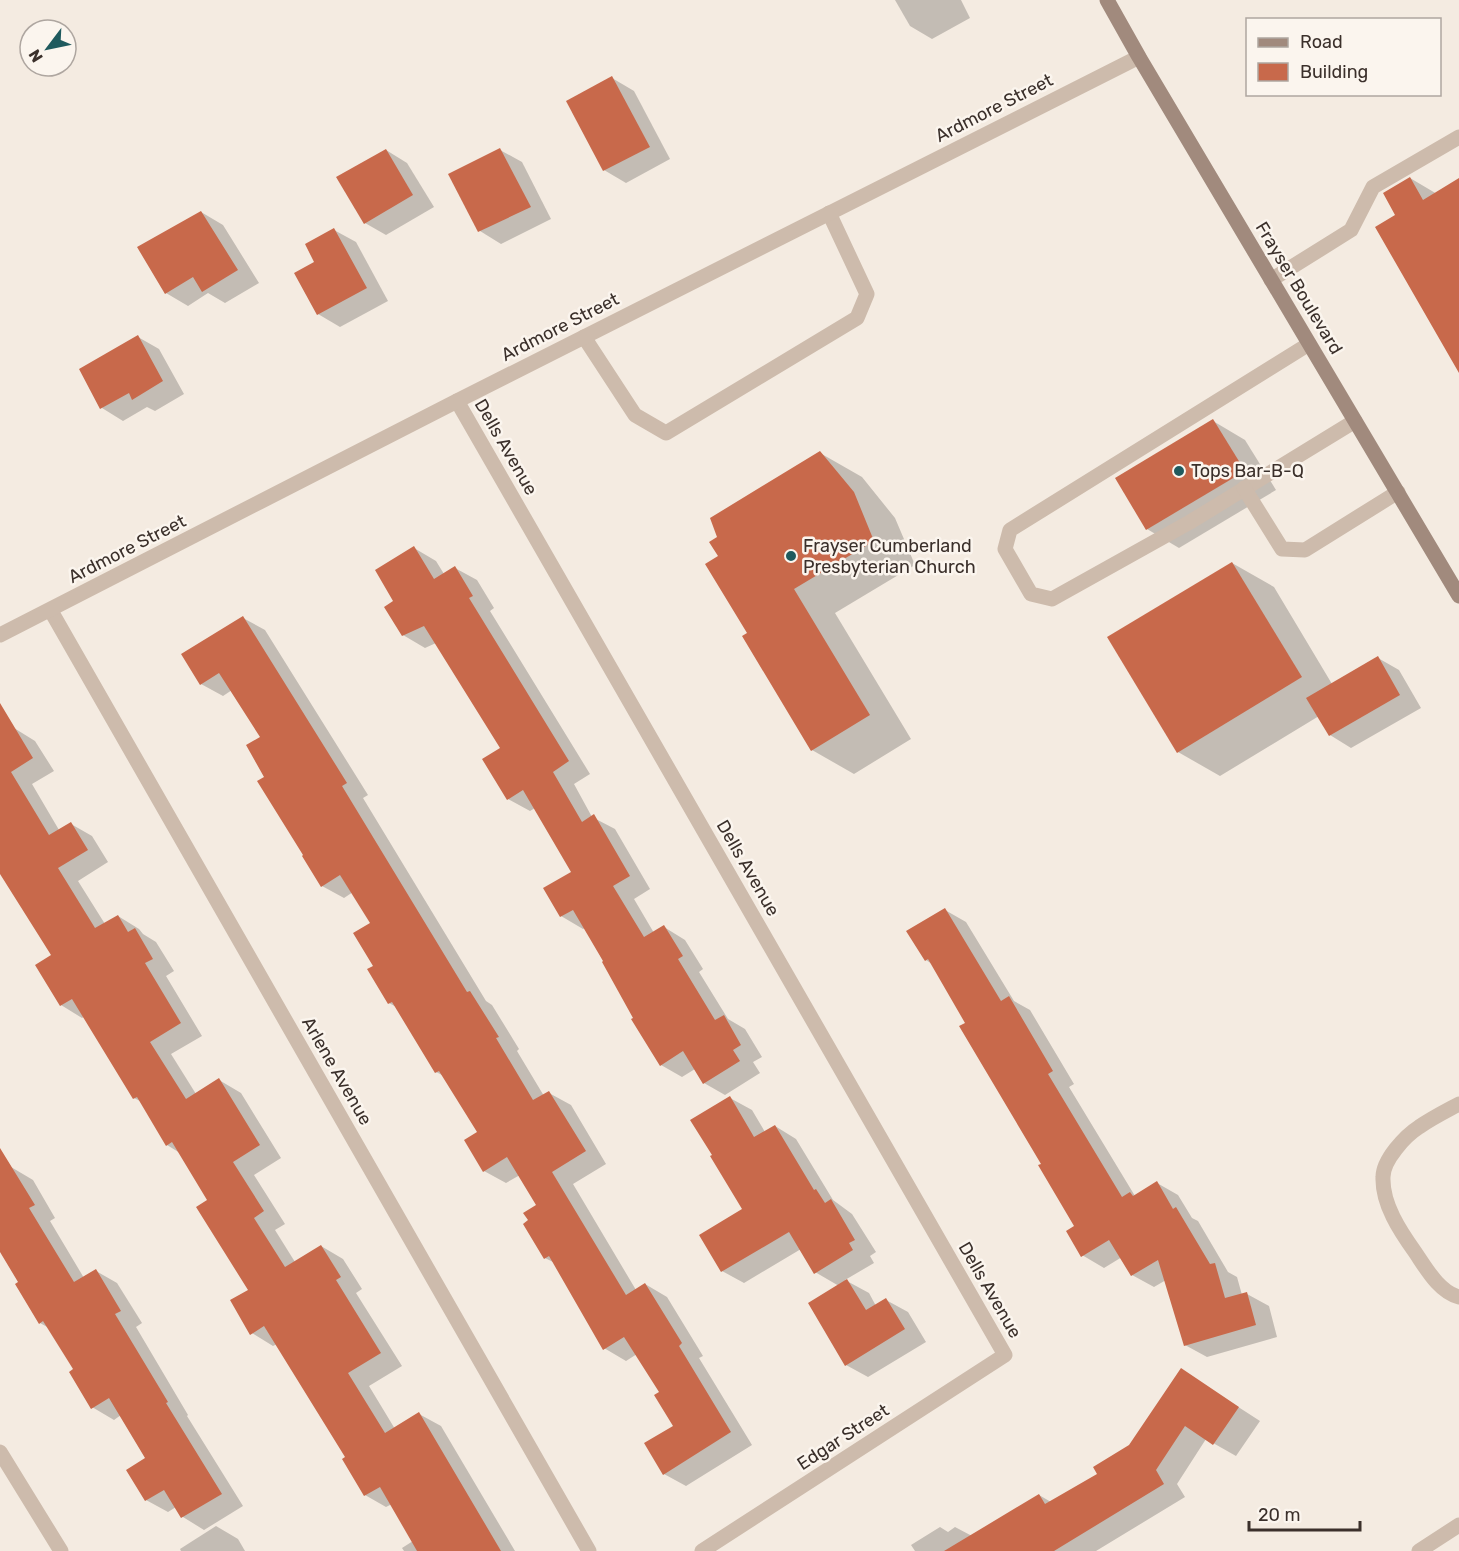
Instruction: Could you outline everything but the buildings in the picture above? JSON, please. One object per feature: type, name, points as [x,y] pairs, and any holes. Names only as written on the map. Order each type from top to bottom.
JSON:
[{"type":"main road","name":"Frayser Boulevard","points":[[1107,0],[1459,596]]},
{"type":"street","name":"Ardmore Street","points":[[0,635],[51,611],[457,401],[1139,57]]},
{"type":"street","points":[[1271,279],[1351,231],[1373,187],[1459,137]]},
{"type":"street","points":[[584,337],[635,415],[666,433],[856,318],[867,294],[829,213]]},
{"type":"street","points":[[1309,344],[1010,530],[1005,549],[1031,594],[1052,599],[1190,522],[1355,421]]},
{"type":"street","name":"Dells Avenue","points":[[457,401],[1005,1355]]},
{"type":"street","points":[[1244,488],[1282,549],[1305,550],[1398,492]]},
{"type":"street","name":"Arlene Avenue","points":[[51,611],[589,1551]]},
{"type":"street","points":[[1459,1104],[1418,1127],[1393,1151],[1382,1176],[1386,1199],[1401,1232],[1433,1279],[1459,1297]]},
{"type":"street","name":"Edgar Street","points":[[702,1551],[1005,1355]]},
{"type":"street","points":[[0,1452],[61,1551]]},
{"type":"street","points":[[1419,1551],[1459,1526]]},
{"type":"place","name":"Tops Bar-B-Q","points":[[1179,471]]},
{"type":"place","name":"Frayser Cumberland Presbyterian Church","points":[[791,556]]}]
